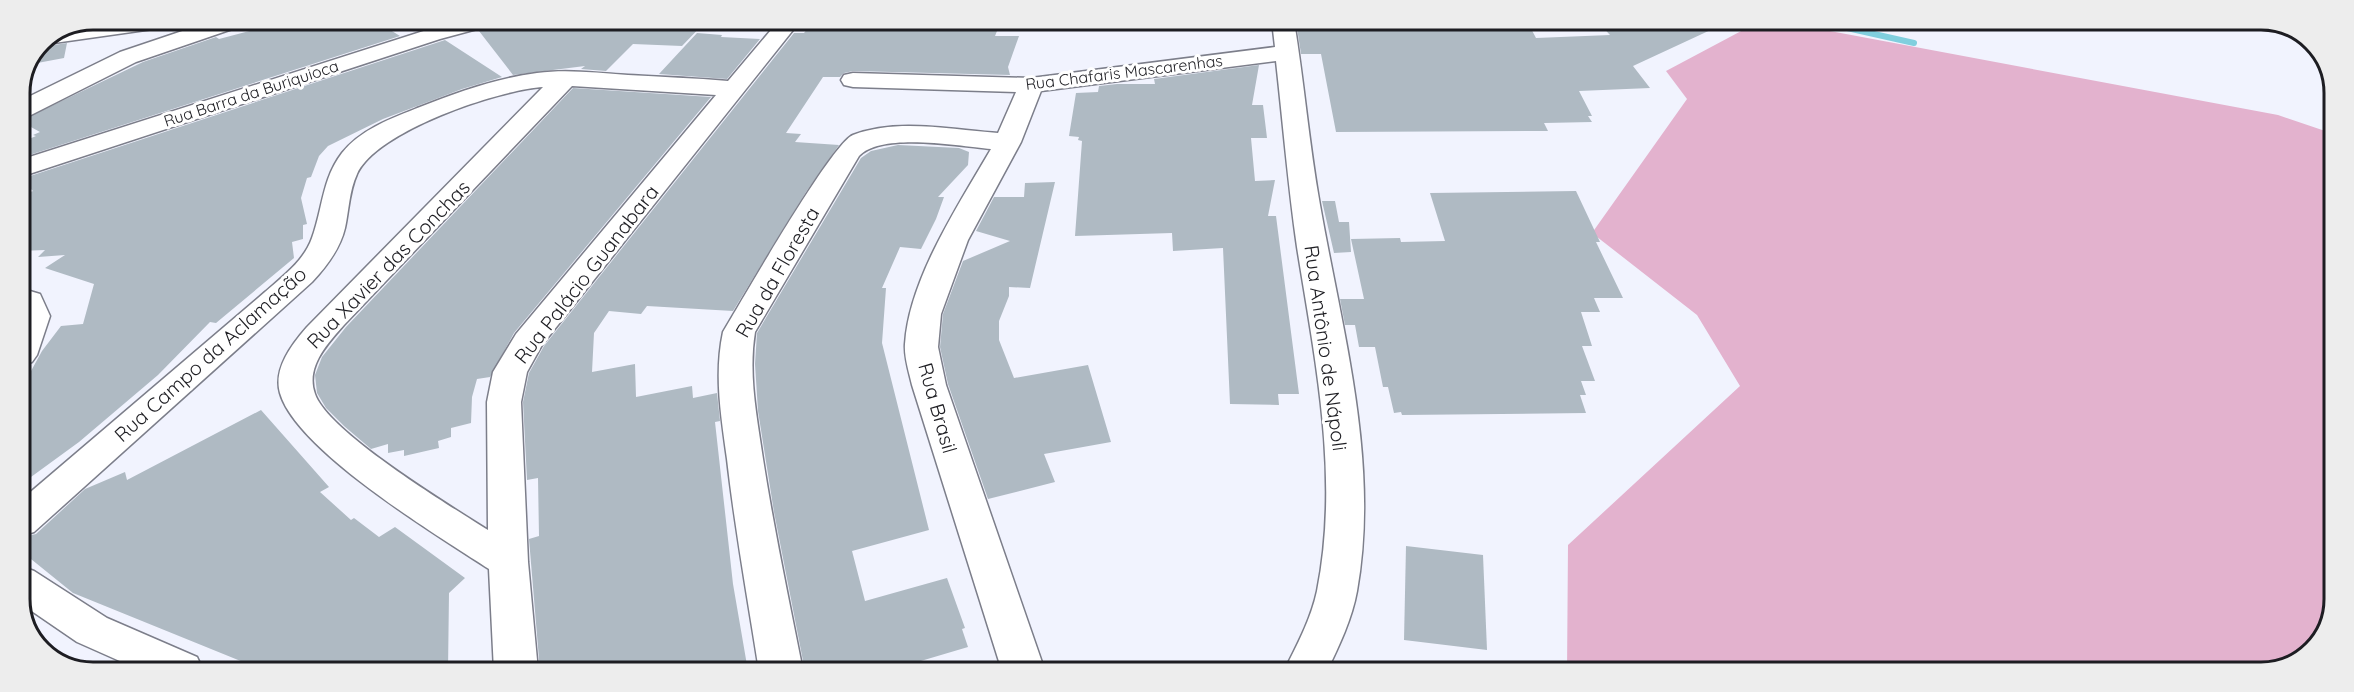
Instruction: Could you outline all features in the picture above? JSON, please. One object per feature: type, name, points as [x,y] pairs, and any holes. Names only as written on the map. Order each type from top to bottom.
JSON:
[{"type":"street","points":[[75,33],[96,30]]},
{"type":"street","points":[[30,106],[128,57],[207,30]]},
{"type":"street","name":"Rua Barra da Buriquioca","points":[[30,166],[447,30]]},
{"type":"street","name":"Rua Palácio Guanabara","points":[[515,662],[508,562],[504,402],[506,387],[516,360],[528,341],[780,30]]},
{"type":"street","name":"Rua Chafaris Mascarenhas","points":[[853,80],[1031,85],[1285,37]]},
{"type":"street","name":"Rua Antônio de Nápoli","points":[[1285,37],[1305,201],[1335,384],[1344,492],[1344,541],[1337,592],[1320,642],[1310,662]]},
{"type":"street","name":"Rua Campo da Aclamação","points":[[30,513],[276,299],[306,270],[325,243],[330,229],[337,185],[344,169],[365,146],[382,134],[405,122],[469,98],[519,83],[566,78],[733,88]]},
{"type":"street","name":"Rua Xavier das Conchas","points":[[508,562],[415,501],[328,435],[303,408],[297,393],[298,367],[301,356],[333,318],[566,78]]},
{"type":"street","name":"Rua Brasil","points":[[1021,662],[929,385],[921,347],[925,314],[953,240],[1008,142],[1031,85]]},
{"type":"street","name":"Rua da Floresta","points":[[779,662],[746,465],[736,389],[734,353],[739,332],[833,175],[849,152],[861,140],[880,136],[908,136],[1008,142]]},
{"type":"street","points":[[30,306],[33,316],[30,325]]},
{"type":"street","points":[[30,589],[92,630],[164,662]]},
{"type":"shaded area","points":[[1743,30],[1824,30],[2278,115],[2324,131],[2324,599],[2322,615],[2313,634],[2299,649],[2289,655],[2281,659],[2261,662],[1567,662],[1568,545],[1740,386],[1697,315],[1592,233],[1687,99],[1666,71]]},
{"type":"building","points":[[254,30],[390,30],[400,36],[30,155],[30,139],[40,132],[30,126],[30,116],[143,62],[216,37],[219,39]]},
{"type":"building","points":[[697,30],[682,46],[633,44],[606,71],[581,69],[585,66],[513,75],[479,31]]},
{"type":"building","points":[[806,30],[997,30],[995,36],[1019,36],[1008,67],[1010,75],[853,71],[844,73],[840,77],[823,77],[786,133],[801,134],[795,142],[839,145],[806,192],[733,311],[647,306],[641,314],[609,311],[594,333],[592,372],[635,364],[636,397],[692,386],[693,398],[717,393],[720,421],[715,422],[733,584],[746,662],[539,662],[529,539],[539,536],[538,478],[527,480],[523,402],[529,373],[544,346],[794,33],[804,33]]},
{"type":"building","points":[[1297,30],[1532,30],[1536,38],[1610,35],[1605,30],[1711,30],[1633,66],[1650,88],[1579,91],[1592,116],[1588,116],[1592,122],[1544,123],[1548,131],[1336,132],[1321,54],[1301,54]]},
{"type":"building","points":[[697,33],[760,39],[727,79],[659,74]]},
{"type":"building","points":[[445,40],[502,77],[462,89],[383,119],[328,146],[319,156],[311,177],[307,178],[301,198],[307,224],[303,225],[303,239],[292,242],[294,258],[216,323],[210,322],[158,375],[79,442],[30,478],[30,373],[42,351],[61,326],[83,324],[94,284],[45,268],[65,255],[38,257],[45,250],[30,251],[30,192],[33,191],[30,188],[30,176]]},
{"type":"building","points":[[67,43],[64,58],[38,63],[54,45]]},
{"type":"building","points":[[1259,65],[1252,105],[1263,105],[1267,138],[1251,138],[1255,181],[1275,180],[1268,216],[1276,216],[1299,394],[1278,394],[1279,405],[1230,404],[1223,248],[1173,251],[1172,233],[1075,236],[1082,141],[1078,140],[1079,137],[1069,136],[1076,93],[1098,92],[1099,86],[1155,84],[1154,79]]},
{"type":"building","points":[[573,88],[711,97],[514,333],[490,377],[477,379],[472,397],[471,423],[451,428],[451,437],[438,441],[439,448],[404,456],[404,450],[388,453],[388,444],[371,449],[326,408],[317,393],[315,375],[322,357],[346,327]]},
{"type":"building","points":[[898,145],[959,148],[969,152],[968,165],[938,197],[944,197],[921,249],[900,247],[882,288],[886,288],[882,343],[929,530],[852,551],[865,601],[947,578],[965,628],[962,629],[968,647],[917,662],[803,662],[774,512],[758,411],[755,364],[757,333],[861,158],[871,151]]},
{"type":"building","points":[[1055,182],[1030,288],[1009,287],[1009,296],[999,321],[999,340],[1014,378],[1088,365],[1111,442],[1044,454],[1055,482],[988,499],[948,384],[940,347],[943,314],[963,261],[1010,241],[976,231],[994,197],[1024,197],[1025,183]]},
{"type":"building","points":[[1576,191],[1600,242],[1596,242],[1623,298],[1594,298],[1600,312],[1581,312],[1592,346],[1582,346],[1595,381],[1581,381],[1586,395],[1580,395],[1586,413],[1402,415],[1401,412],[1394,413],[1388,387],[1383,387],[1375,347],[1359,347],[1355,325],[1345,325],[1340,299],[1364,299],[1351,239],[1400,238],[1401,242],[1445,241],[1430,193]]},
{"type":"building","points":[[1322,201],[1335,201],[1339,222],[1349,222],[1351,252],[1334,253]]},
{"type":"building","points":[[261,410],[329,487],[320,492],[351,520],[354,518],[379,537],[395,527],[465,578],[449,593],[448,662],[243,662],[73,593],[30,558],[30,535],[36,534],[85,489],[125,472],[127,480]]},
{"type":"building","points":[[1406,546],[1483,555],[1487,650],[1404,640]]},
{"type":"waterway","points":[[1856,30],[1914,43]]}]
